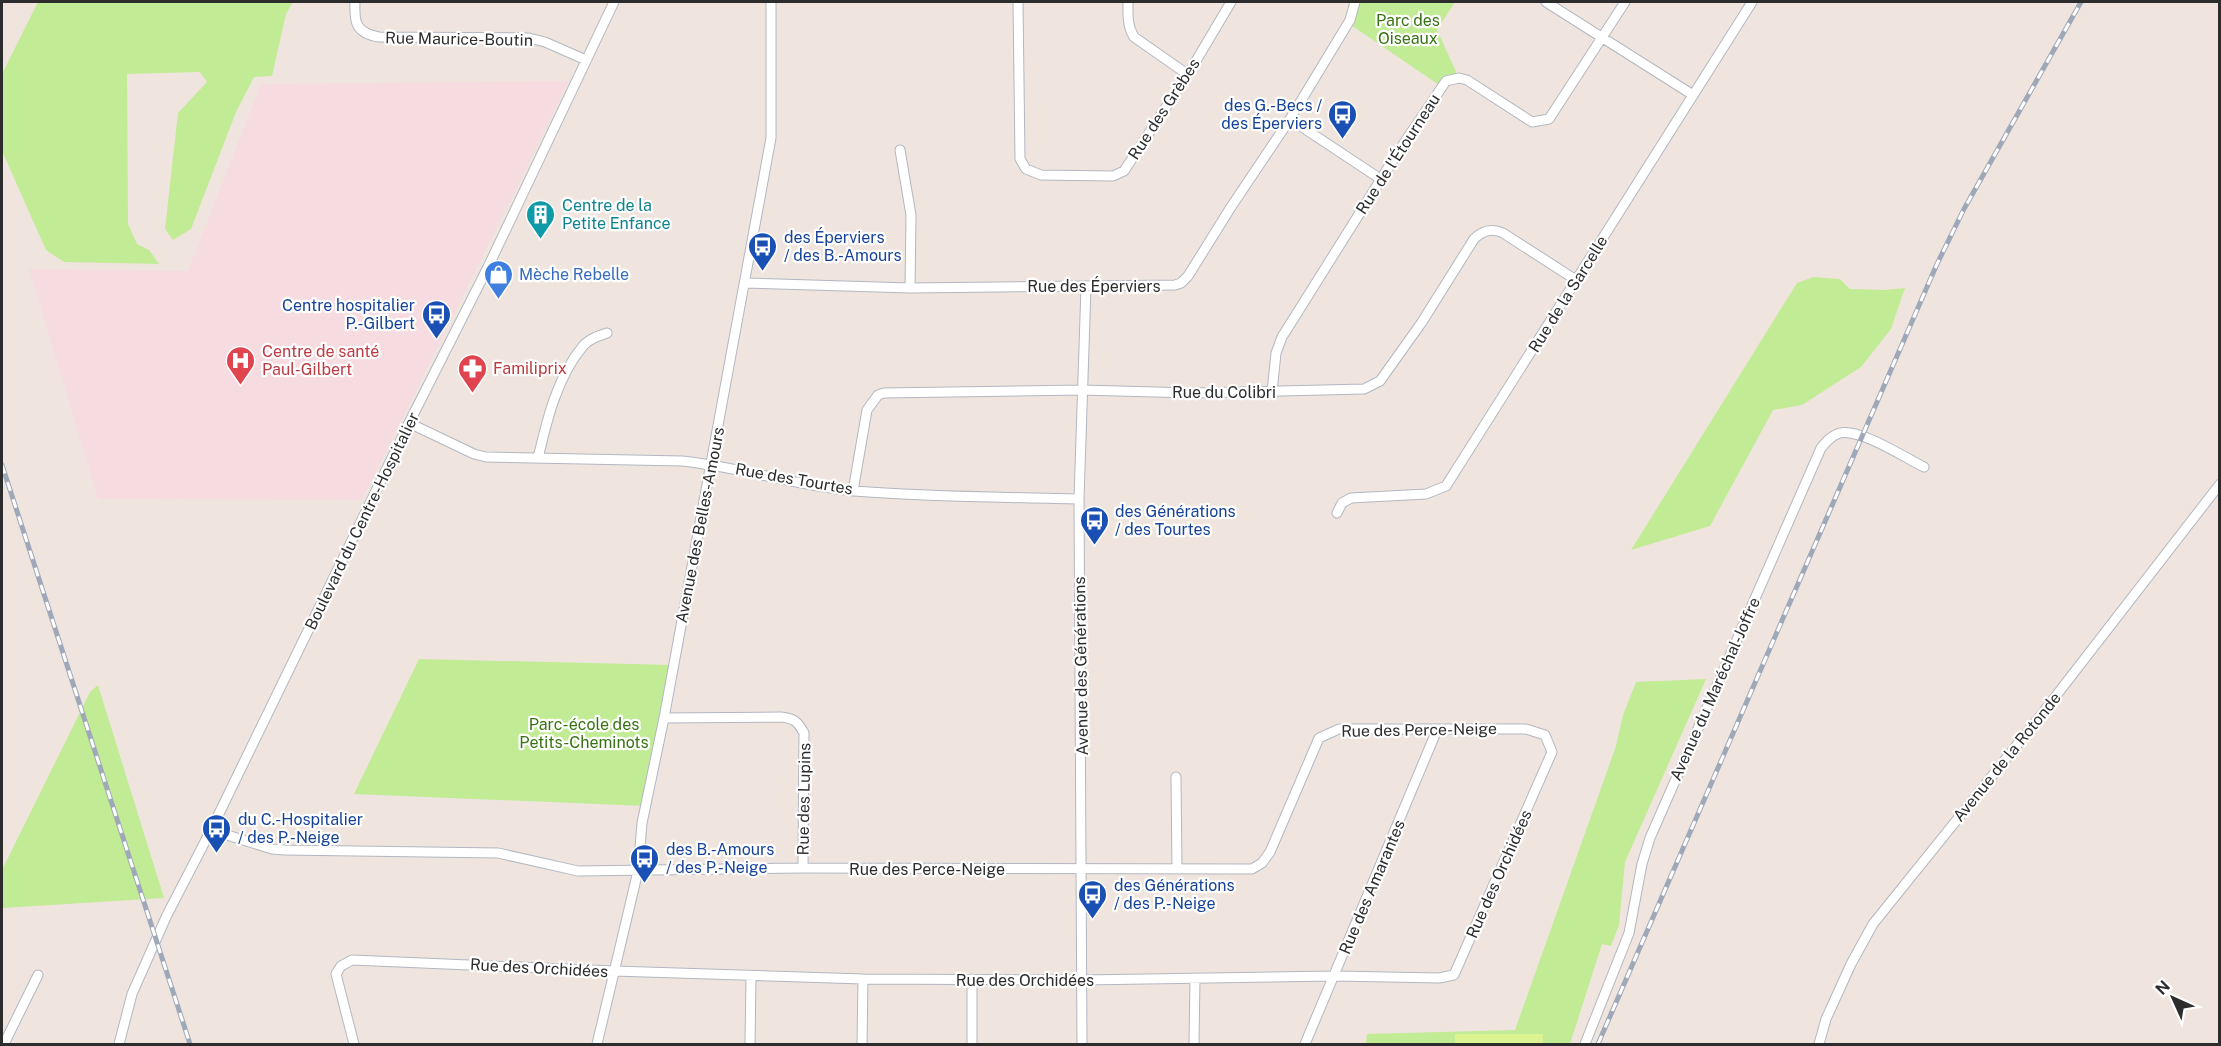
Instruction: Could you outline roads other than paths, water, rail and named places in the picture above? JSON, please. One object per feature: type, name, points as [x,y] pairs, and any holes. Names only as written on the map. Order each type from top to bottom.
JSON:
[{"type":"street","name":"Rue Maurice-Boutin","points":[[355,2],[354,15],[358,27],[367,35],[529,38],[545,42],[586,60]]},
{"type":"street","name":"Boulevard du Centre-Hospitalier","points":[[119,1044],[132,994],[167,915],[508,225],[614,2]]},
{"type":"street","name":"Avenue des Belles-Amours","points":[[597,1044],[638,871],[642,823],[664,718],[772,135],[771,2]]},
{"type":"street","name":"Rue des Grèbes","points":[[1018,2],[1020,159],[1026,170],[1041,175],[1113,176],[1124,171],[1231,2]]},
{"type":"street","points":[[1128,2],[1128,21],[1134,37],[1187,74]]},
{"type":"street","name":"Rue des Éperviers","points":[[746,283],[910,288],[1086,287],[1181,283],[1188,276],[1290,119],[1350,20],[1355,2]]},
{"type":"street","points":[[1546,2],[1693,95]]},
{"type":"street","name":"Rue de l'Étourneau","points":[[1272,392],[1276,353],[1282,337],[1400,149],[1446,81],[1459,78],[1467,80],[1532,122],[1543,121],[1552,116],[1625,2]]},
{"type":"street","name":"Rue de la Sarcelle","points":[[1337,513],[1342,503],[1351,498],[1426,494],[1446,486],[1752,2]]},
{"type":"street","points":[[1290,119],[1382,180]]},
{"type":"street","points":[[900,150],[911,215],[910,288]]},
{"type":"street","name":"Rue du Colibri","points":[[853,490],[867,410],[878,395],[884,393],[1082,390],[1192,393],[1364,389],[1380,381],[1422,322],[1474,239],[1484,231],[1493,230],[1503,233],[1576,280]]},
{"type":"street","name":"Avenue des Générations","points":[[1082,1044],[1083,869],[1079,499],[1086,287]]},
{"type":"street","points":[[538,458],[550,408],[570,365],[584,345],[593,338],[607,333]]},
{"type":"street","name":"Rue des Tourtes","points":[[409,423],[474,454],[486,457],[682,461],[711,464],[787,480],[853,490],[1079,499]]},
{"type":"street","name":"Avenue du Maréchal-Joffre","points":[[1585,1044],[1629,933],[1642,864],[1650,838],[1821,448],[1838,434],[1854,434],[1924,467]]},
{"type":"street","name":"Avenue de la Rotonde","points":[[1819,1044],[1826,1019],[1851,964],[1873,924],[2038,719],[2220,484]]},
{"type":"street","name":"Rue des Lupins","points":[[664,718],[781,717],[791,718],[799,723],[804,733],[803,868]]},
{"type":"street","name":"Rue des Perce-Neige","points":[[211,830],[272,849],[498,853],[578,871],[803,868],[1252,869],[1262,863],[1270,852],[1319,738],[1339,729],[1526,729],[1545,735],[1552,752]]},
{"type":"street","name":"Rue des Amarantes","points":[[1305,1044],[1437,730]]},
{"type":"street","name":"Rue des Orchidées","points":[[354,1044],[336,974],[341,966],[352,960],[863,979],[1083,980],[1335,976],[1439,978],[1454,975],[1552,752]]},
{"type":"street","points":[[1176,777],[1177,869]]},
{"type":"street","points":[[4,1044],[38,975]]},
{"type":"street","points":[[750,1044],[751,975]]},
{"type":"street","points":[[1194,1044],[1195,978]]},
{"type":"street","points":[[862,1044],[863,979]]},
{"type":"street","points":[[972,979],[972,1044]]},
{"type":"railway","points":[[1598,1044],[1937,264],[1964,209],[2081,2]]},
{"type":"railway","points":[[2,465],[190,1044]]},
{"type":"place","name":"des G.-Becs / des Éperviers","points":[[1343,140]]},
{"type":"place","name":"Centre de la Petite Enfance","points":[[541,240]]},
{"type":"place","name":"des Éperviers / des B.-Amours","points":[[763,272]]},
{"type":"place","name":"Mèche Rebelle","points":[[498,300]]},
{"type":"place","name":"Centre hospitalier P.-Gilbert","points":[[436,340]]},
{"type":"place","name":"Centre de santé Paul-Gilbert","points":[[241,386]]},
{"type":"place","name":"Familiprix","points":[[472,394]]},
{"type":"place","name":"des Générations / des Tourtes","points":[[1094,546]]},
{"type":"place","name":"du C.-Hospitalier / des P.-Neige","points":[[217,854]]},
{"type":"place","name":"des B.-Amours / des P.-Neige","points":[[645,884]]},
{"type":"place","name":"des Générations / des P.-Neige","points":[[1093,920]]},
{"type":"park label","name":"Parc des Oiseaux","points":[[1408,29]]},
{"type":"park label","name":"Parc-école des Petits-Cheminots","points":[[584,733]]}]
